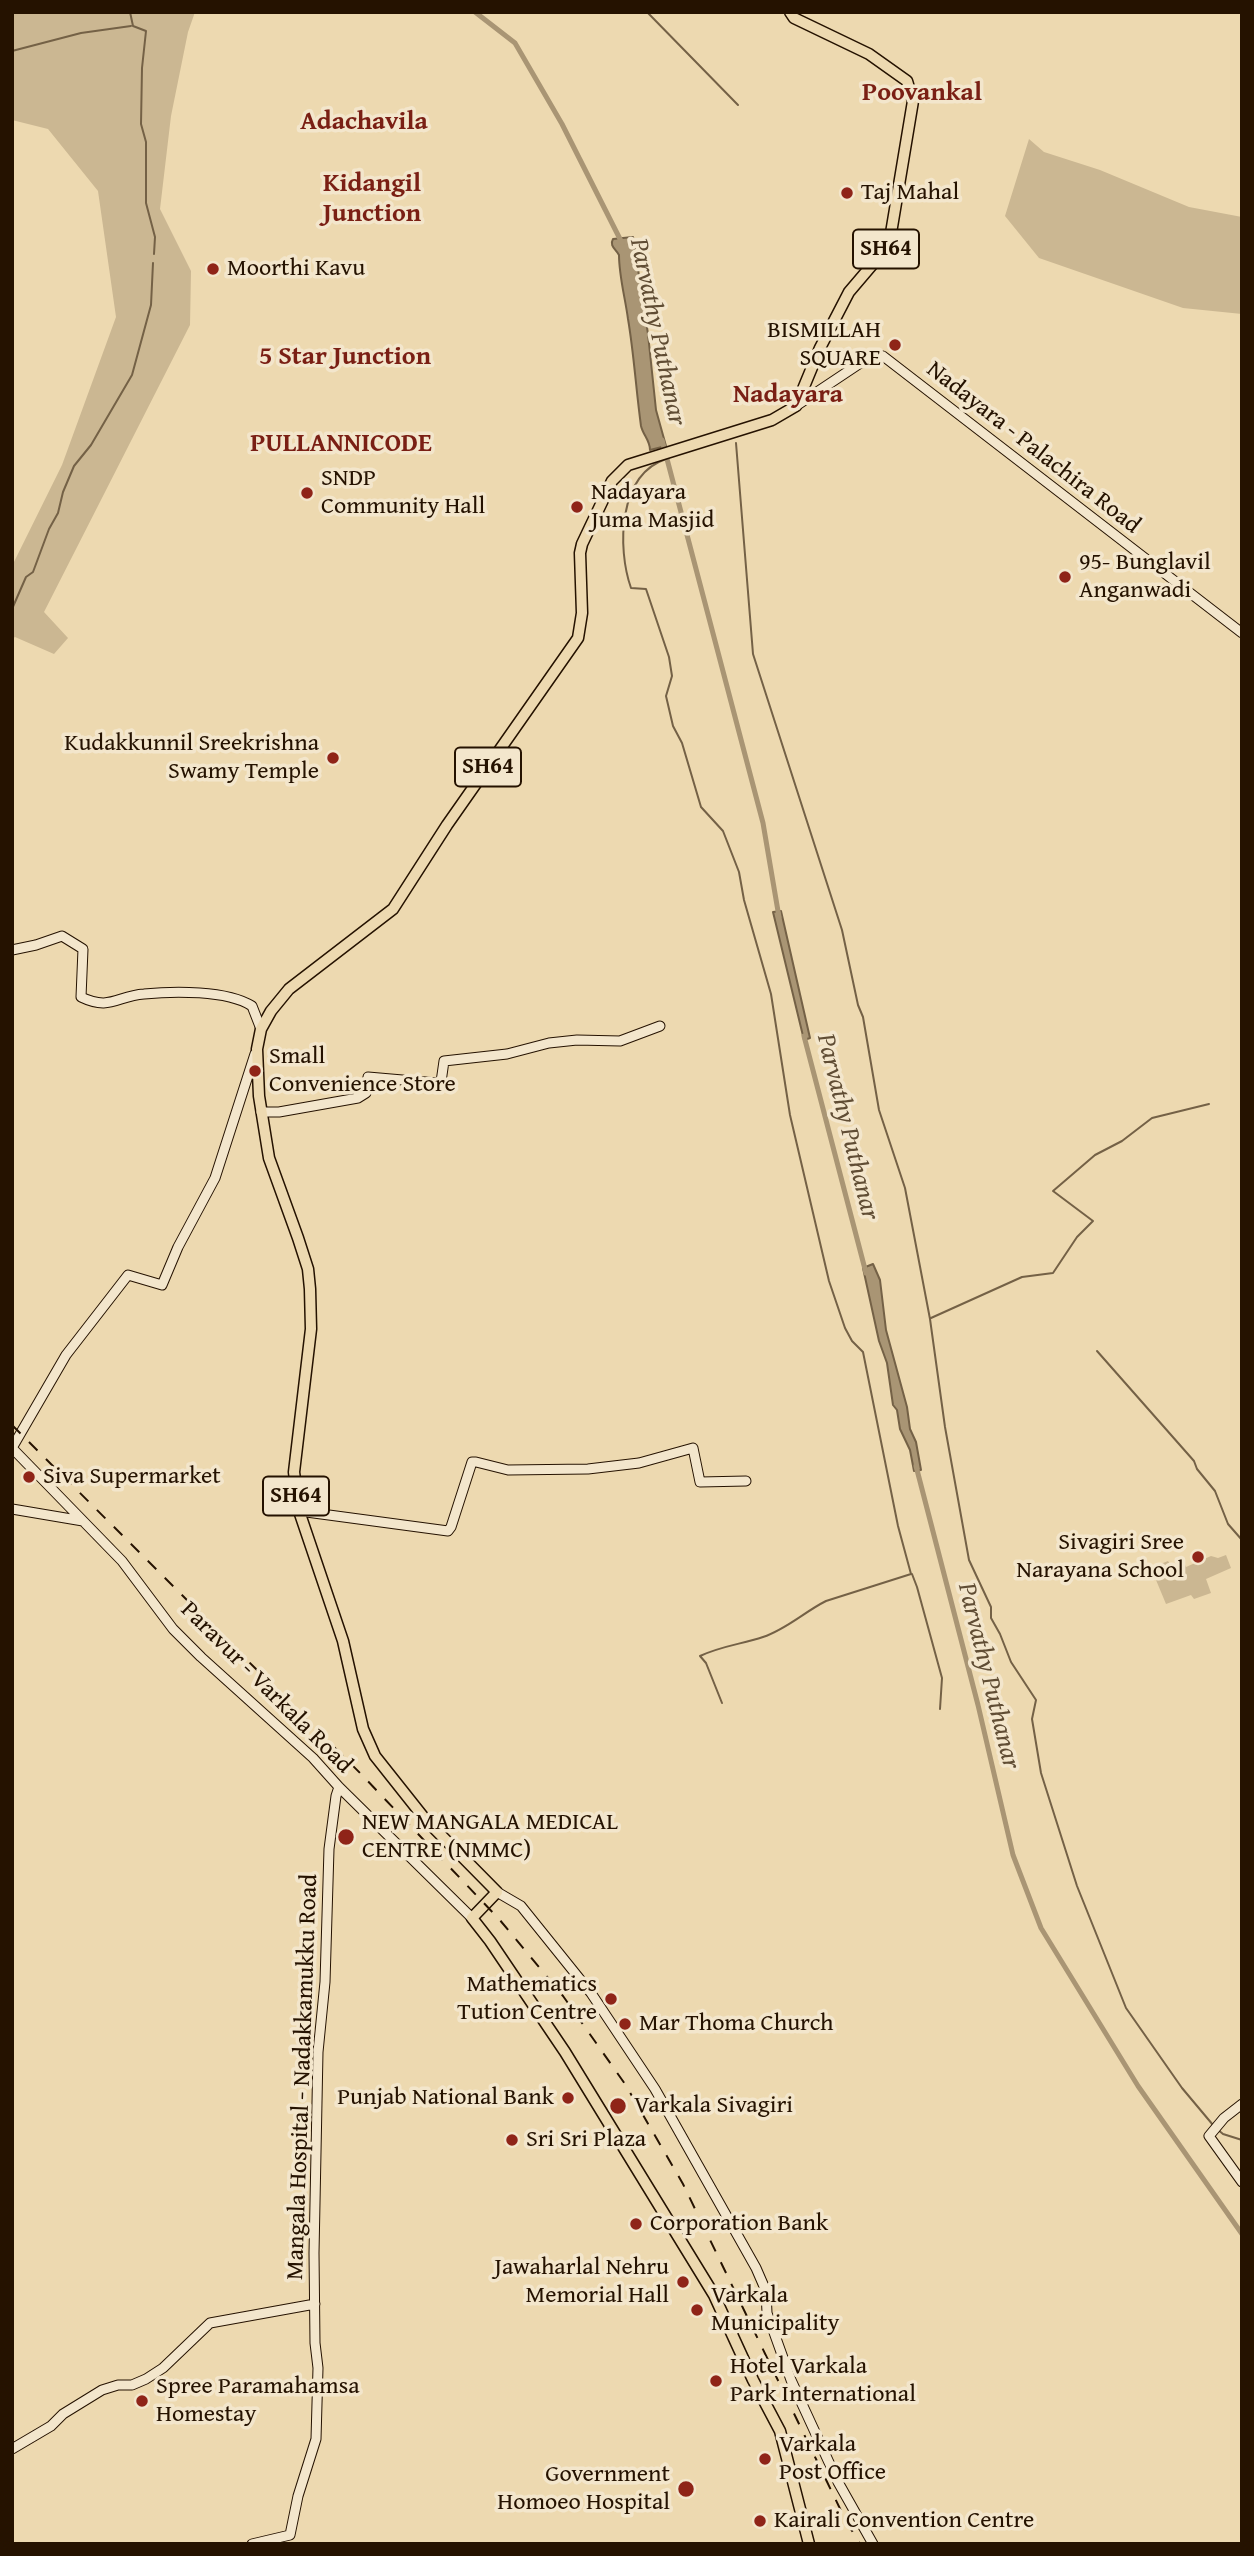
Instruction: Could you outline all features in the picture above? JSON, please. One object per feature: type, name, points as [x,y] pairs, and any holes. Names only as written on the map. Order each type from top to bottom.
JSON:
[{"type":"main road","name":"SH64","points":[[497,1892],[425,1819],[375,1756],[363,1730],[343,1641],[299,1511],[294,1472],[311,1329],[310,1289],[302,1249],[269,1158],[261,1112],[257,1049],[261,1030],[271,1011],[289,989],[393,909],[447,825],[578,638],[582,613],[580,553],[612,481],[628,465],[772,420],[796,405],[849,292],[889,245],[913,102],[907,81],[870,54],[794,18],[790,12]]},
{"type":"main road","name":"Nadayara - Palachira Road","points":[[796,405],[874,354],[883,356],[1242,633]]},
{"type":"main road","points":[[804,386],[808,392],[815,393]]},
{"type":"main road","points":[[12,950],[62,936],[83,949],[81,996],[94,1003],[117,1002],[141,994],[223,996],[252,1006],[261,1030]]},
{"type":"main road","points":[[261,1112],[279,1112],[358,1098],[366,1093],[368,1077],[437,1083],[441,1082],[444,1061],[507,1054],[549,1043],[577,1040],[620,1041],[660,1026]]},
{"type":"main road","points":[[12,1448],[66,1354],[128,1275],[163,1285],[178,1247],[215,1178],[257,1049]]},
{"type":"main road","name":"Paravur - Varkala Road","points":[[12,1448],[140,1583],[173,1629],[238,1693],[313,1758],[472,1918]]},
{"type":"main road","points":[[299,1511],[448,1531],[472,1462],[508,1470],[588,1469],[639,1463],[693,1448],[700,1482],[746,1481]]},
{"type":"main road","points":[[12,1510],[83,1521]]},
{"type":"main road","name":"Mangala Hospital - Nadakkamukku Road","points":[[252,2544],[290,2535],[314,2445],[318,2368],[315,2343],[314,2253],[318,2052],[324,1982],[329,1849],[339,1787]]},
{"type":"main road","points":[[808,2544],[780,2431],[714,2295],[565,2052],[472,1918],[497,1892],[521,1906],[591,1993],[655,2089],[756,2268],[766,2291],[767,2313],[791,2380],[838,2482],[873,2544]]},
{"type":"main road","points":[[1242,2104],[1224,2118],[1209,2136],[1242,2182]]},
{"type":"main road","points":[[12,2449],[103,2390],[118,2385],[132,2385],[146,2379],[163,2368],[210,2323],[315,2304]]},
{"type":"shaded area","points":[[12,12],[195,12],[188,32],[171,116],[160,209],[191,271],[190,325],[44,612],[68,638],[54,654],[15,637],[12,639],[12,566],[62,465],[116,317],[98,191],[48,129],[12,120]]},
{"type":"shaded area","points":[[1029,139],[1044,152],[1100,170],[1189,207],[1242,217],[1242,314],[1183,308],[1039,258],[1005,216]]},
{"type":"shaded area","points":[[633,237],[656,410],[666,446],[650,450],[641,426],[619,255],[612,244],[613,239]]},
{"type":"shaded area","points":[[781,911],[810,1038],[804,1040],[773,912]]},
{"type":"shaded area","points":[[873,1264],[880,1280],[886,1330],[921,1470],[914,1471],[910,1450],[893,1405],[887,1363],[879,1341],[863,1268]]},
{"type":"shaded area","points":[[1226,1555],[1231,1568],[1206,1579],[1211,1593],[1194,1599],[1191,1595],[1166,1604],[1151,1568],[1168,1561],[1172,1568],[1184,1563],[1186,1567],[1211,1556],[1218,1558]]},
{"type":"waterway","points":[[130,12],[133,26],[146,31],[141,124],[146,142],[146,203],[155,237],[154,254]]},
{"type":"waterway","name":"Parvathy Puthanar","points":[[475,12],[515,43],[562,124],[622,243]]},
{"type":"waterway","points":[[647,12],[738,105]]},
{"type":"waterway","points":[[12,51],[81,33],[131,26]]},
{"type":"waterway","points":[[12,609],[26,577],[33,572],[74,466],[91,445],[132,375],[151,305],[153,263]]},
{"type":"waterway","name":"Parvathy Puthanar","points":[[662,440],[763,823],[779,917]]},
{"type":"waterway","points":[[736,443],[753,654],[842,930],[863,1017],[879,1110],[905,1188],[930,1319],[945,1427],[969,1560],[991,1607],[991,1618],[1011,1662],[1036,1700],[1032,1719],[1041,1773],[1077,1886],[1126,2008],[1182,2088],[1213,2125]]},
{"type":"waterway","points":[[666,459],[650,467],[638,480],[630,496],[623,534],[627,572],[631,588],[646,589],[669,657],[672,676],[666,696],[673,726],[682,743],[701,807],[723,831],[739,872],[744,900],[771,994],[790,1115],[829,1281],[845,1328],[852,1341],[863,1352],[898,1526],[911,1574],[826,1601],[772,1634],[700,1656],[706,1663],[722,1703]]},
{"type":"waterway","name":"Parvathy Puthanar","points":[[804,1036],[866,1273]]},
{"type":"waterway","points":[[931,1318],[1022,1277],[1053,1273],[1077,1237],[1093,1221],[1053,1191],[1095,1155],[1122,1141],[1152,1118],[1209,1104]]},
{"type":"waterway","points":[[1097,1351],[1194,1461],[1197,1469],[1215,1491],[1228,1524],[1242,1540]]},
{"type":"waterway","name":"Parvathy Puthanar","points":[[916,1466],[978,1705],[1013,1855],[1041,1928],[1138,2086],[1242,2234]]},
{"type":"waterway","points":[[912,1574],[942,1678],[940,1709]]},
{"type":"waterway","points":[[1217,2129],[1223,2134],[1242,2140]]},
{"type":"railway","points":[[12,1425],[361,1774],[499,1919],[563,1996],[625,2084],[683,2184],[845,2519],[860,2544]]},
{"type":"place","name":"Taj Mahal","points":[[847,193]]},
{"type":"place","name":"Moorthi Kavu","points":[[213,269]]},
{"type":"place","name":"BISMILLAH SQUARE","points":[[895,345]]},
{"type":"place","name":"SNDP Community Hall","points":[[307,493]]},
{"type":"place","name":"Nadayara Juma Masjid","points":[[577,507]]},
{"type":"place","name":"95- Bunglavil Anganwadi","points":[[1065,577]]},
{"type":"place","name":"Kudakkunnil Sreekrishna Swamy Temple","points":[[333,758]]},
{"type":"place","name":"Small Convenience Store","points":[[255,1071]]},
{"type":"place","name":"Siva Supermarket","points":[[29,1477]]},
{"type":"place","name":"Sivagiri Sree Narayana School","points":[[1198,1557]]},
{"type":"place","name":"NEW MANGALA MEDICAL CENTRE (NMMC)","points":[[346,1837]]},
{"type":"place","name":"Mathematics Tution Centre","points":[[611,1999]]},
{"type":"place","name":"Mar Thoma Church","points":[[625,2024]]},
{"type":"place","name":"Punjab National Bank","points":[[568,2098]]},
{"type":"place","name":"Varkala Sivagiri","points":[[618,2106]]},
{"type":"place","name":"Sri Sri Plaza","points":[[512,2140]]},
{"type":"place","name":"Corporation Bank","points":[[636,2224]]},
{"type":"place","name":"Jawaharlal Nehru Memorial Hall","points":[[683,2282]]},
{"type":"place","name":"Varkala Municipality","points":[[697,2310]]},
{"type":"place","name":"Hotel Varkala Park International","points":[[716,2381]]},
{"type":"place","name":"Spree Paramahamsa Homestay","points":[[142,2401]]},
{"type":"place","name":"Varkala Post Office","points":[[765,2459]]},
{"type":"place","name":"Government Homoeo Hospital","points":[[686,2489]]},
{"type":"place","name":"Kairali Convention Centre","points":[[760,2521]]},
{"type":"district","name":"Poovankal","points":[[922,93]]},
{"type":"district","name":"Adachavila","points":[[364,122]]},
{"type":"district","name":"Kidangil Junction","points":[[372,199]]},
{"type":"district","name":"5 Star Junction","points":[[345,357]]},
{"type":"district","name":"Nadayara","points":[[788,395]]},
{"type":"district","name":"PULLANNICODE","points":[[341,444]]}]
